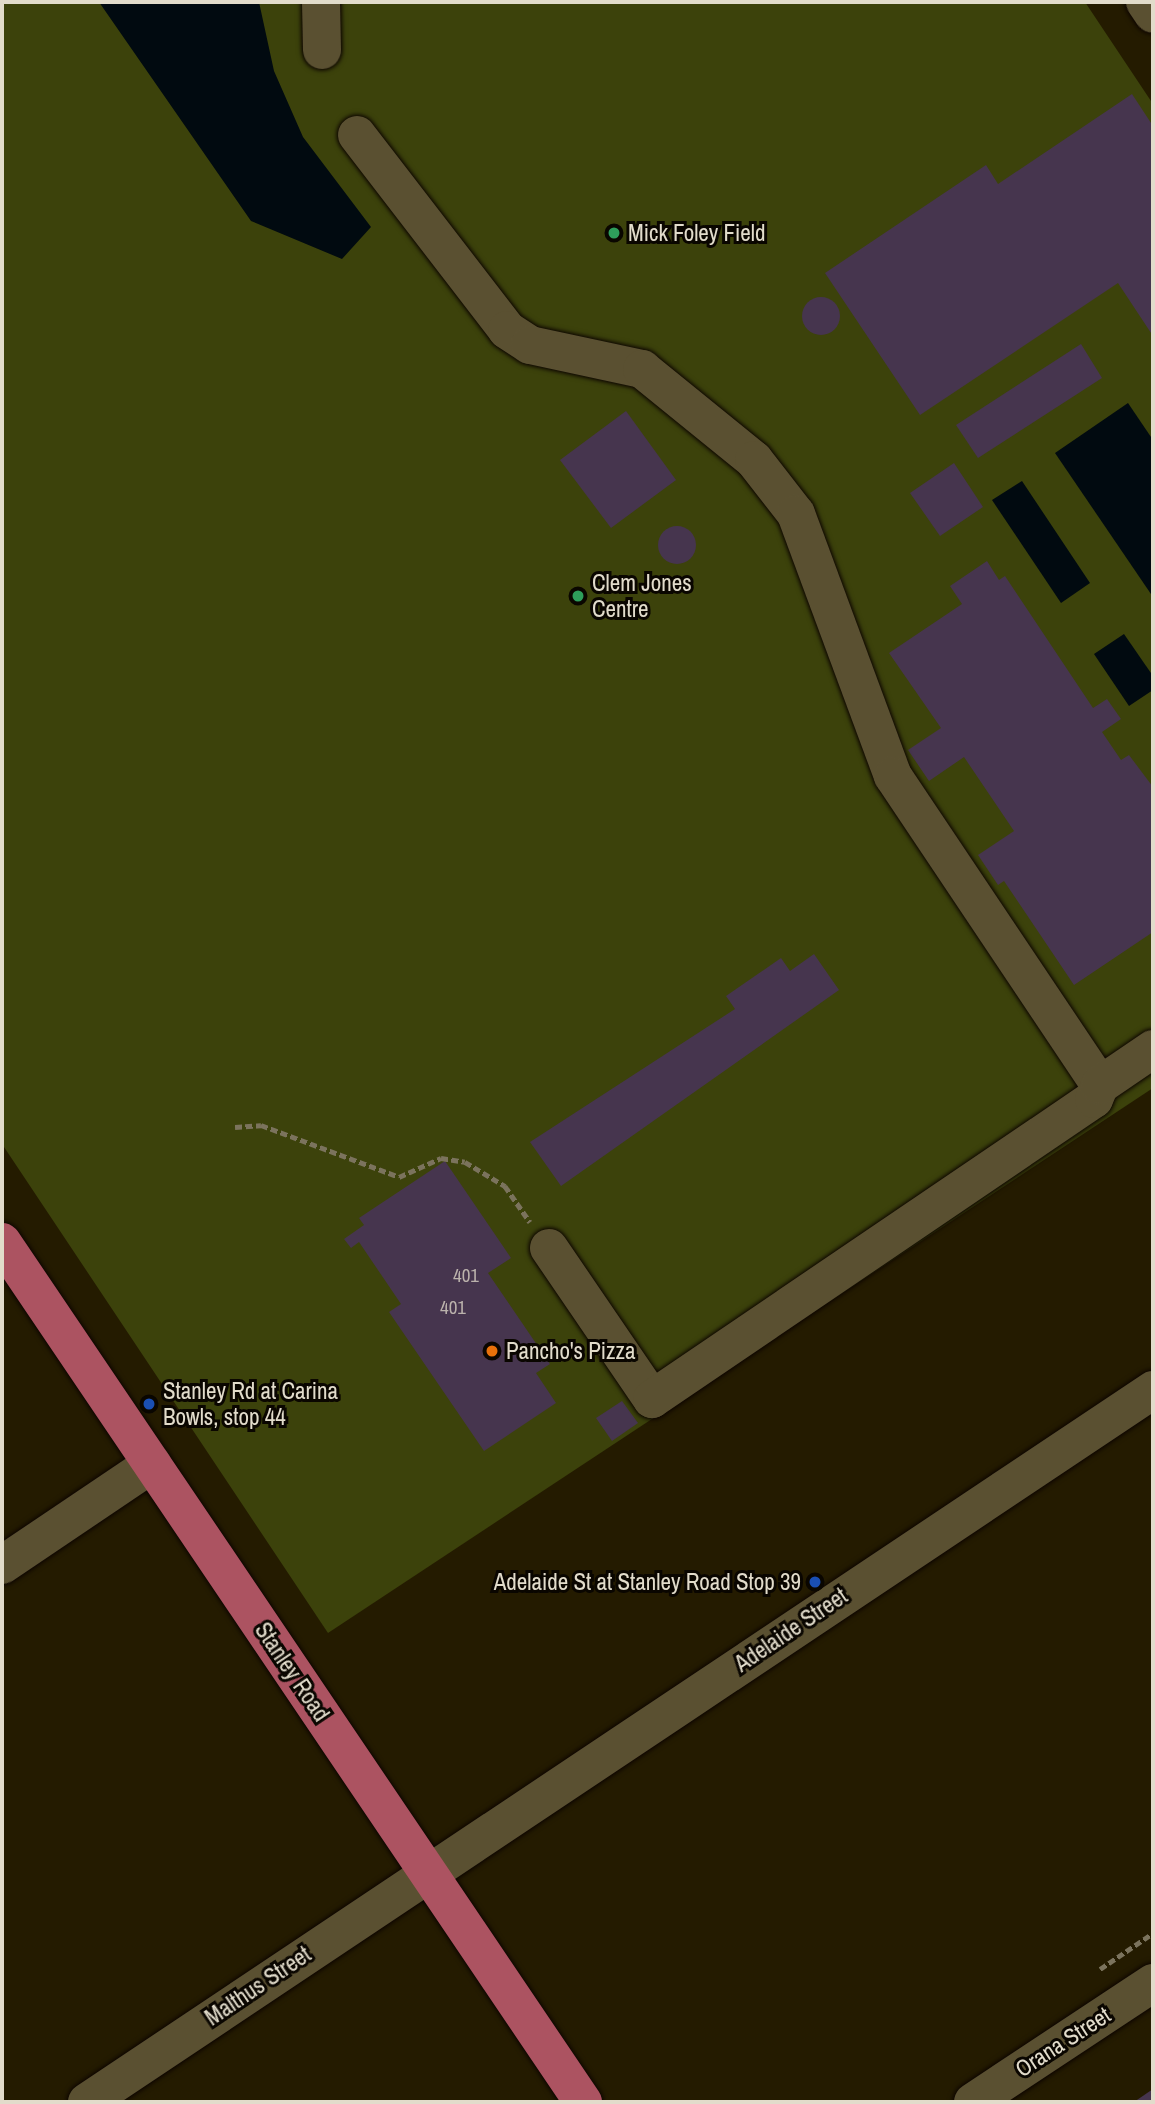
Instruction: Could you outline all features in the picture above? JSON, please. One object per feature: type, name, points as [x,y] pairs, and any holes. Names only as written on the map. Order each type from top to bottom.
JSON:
[{"type":"main road","name":"Stanley Road","points":[[2,1242],[583,2102]]},
{"type":"street","points":[[321,2],[322,50]]},
{"type":"street","points":[[1145,2],[1153,14]]},
{"type":"street","points":[[357,135],[507,330],[530,345],[642,369],[762,470],[796,514],[893,776],[1100,1085]]},
{"type":"street","points":[[549,1248],[652,1399],[1094,1099],[1100,1085],[1153,1049]]},
{"type":"street","name":"Adelaide Street","points":[[428,1870],[1153,1390]]},
{"type":"street","points":[[2,1565],[152,1464]]},
{"type":"street","name":"Malthus Street","points":[[87,2102],[428,1870]]},
{"type":"street","name":"Orana Street","points":[[972,2102],[1153,1983]]},
{"type":"path","points":[[235,1127],[261,1125],[399,1177],[441,1158],[465,1162],[505,1186],[549,1248]]},
{"type":"path","points":[[1100,1969],[1153,1933]]},
{"type":"green space","name":"Clem Jones Centre","points":[[2,2],[1085,2],[1153,104],[1153,1088],[328,1633],[2,1144]]},
{"type":"shaded area","points":[[99,2],[259,2],[274,71],[303,137],[371,227],[342,259],[251,221]]},
{"type":"shaded area","points":[[1128,403],[1153,440],[1153,597],[1055,453]]},
{"type":"shaded area","points":[[1022,481],[1090,583],[1061,603],[992,500]]},
{"type":"shaded area","points":[[1124,634],[1153,676],[1153,690],[1129,706],[1094,654]]},
{"type":"building","points":[[1132,94],[1153,126],[1153,336],[1118,283],[920,415],[825,273],[986,165],[998,184]]},
{"type":"building","points":[[821,297],[834,303],[840,316],[834,329],[821,335],[808,329],[802,316],[808,303]]},
{"type":"building","points":[[1081,344],[1102,378],[978,458],[956,425]]},
{"type":"building","points":[[626,411],[676,480],[611,528],[560,460]]},
{"type":"building","points":[[954,463],[983,507],[940,536],[910,493]]},
{"type":"building","points":[[677,526],[690,532],[696,545],[690,558],[677,564],[664,558],[658,545],[664,532]]},
{"type":"building","points":[[987,561],[999,580],[1005,576],[1093,708],[1107,699],[1121,719],[1102,732],[1121,760],[1129,755],[1153,787],[1153,932],[1074,985],[1004,881],[998,885],[978,855],[1014,831],[964,757],[929,781],[908,750],[941,728],[889,653],[962,604],[950,586]]},
{"type":"building","points":[[814,954],[839,990],[561,1186],[530,1142],[735,1009],[726,996],[781,958],[790,971]]},
{"type":"building","points":[[445,1161],[511,1258],[488,1273],[550,1364],[536,1373],[556,1403],[484,1451],[389,1312],[401,1304],[359,1242],[351,1248],[344,1239],[364,1225],[359,1218]]},
{"type":"building","points":[[622,1401],[638,1423],[612,1441],[596,1418]]},
{"type":"building","points":[[1153,2089],[1153,2102],[1134,2102]]},
{"type":"place","name":"Mick Foley Field","points":[[614,233]]},
{"type":"place","name":"Clem Jones Centre","points":[[578,596]]},
{"type":"place","name":"Pancho's Pizza","points":[[492,1351]]},
{"type":"place","name":"Stanley Rd at Carina Bowls, stop 44","points":[[149,1404]]},
{"type":"place","name":"Adelaide St at Stanley Road Stop 39","points":[[815,1582]]}]
